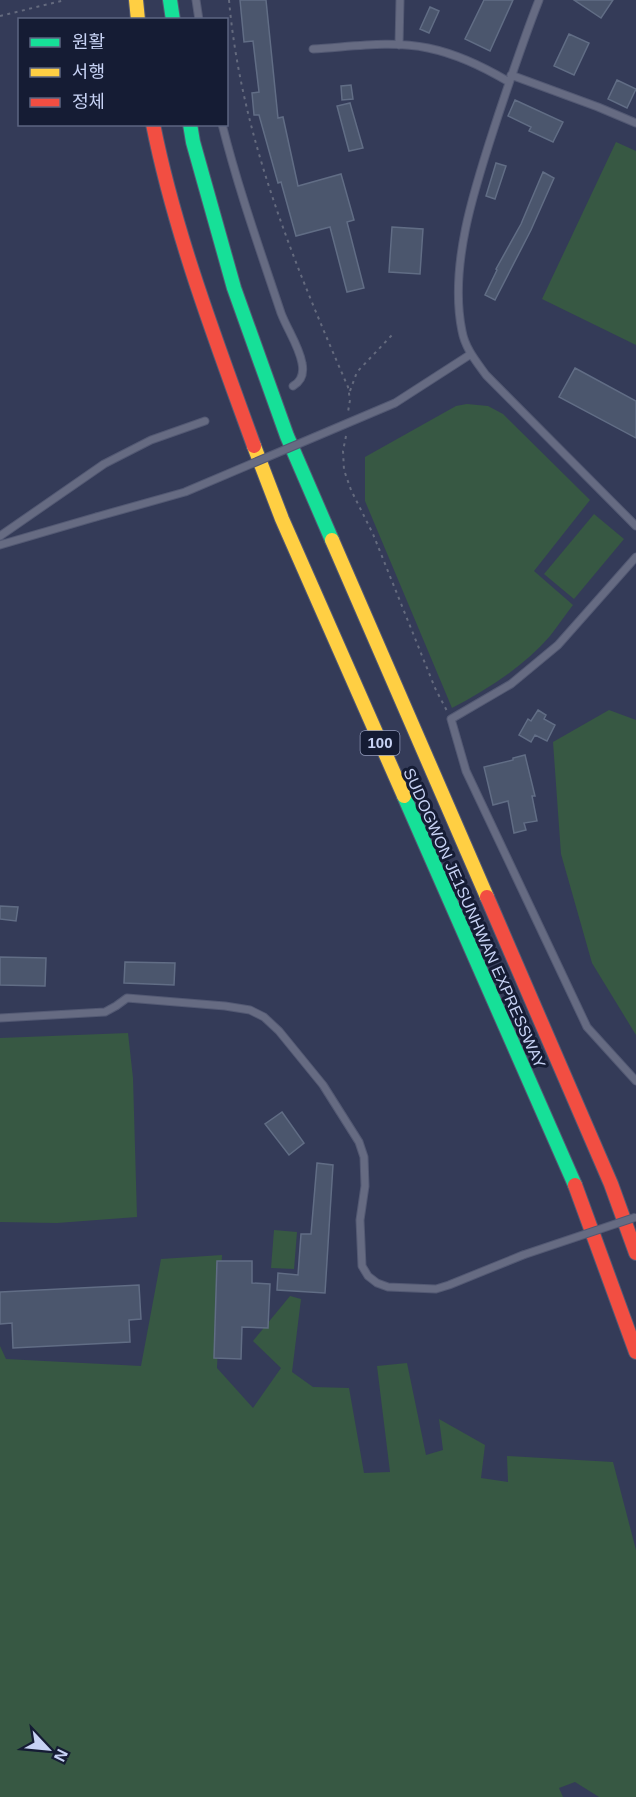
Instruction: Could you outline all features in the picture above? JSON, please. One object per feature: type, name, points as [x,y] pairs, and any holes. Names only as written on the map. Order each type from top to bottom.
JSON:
[{"type":"highway","points":[[136,0],[138,18]]},
{"type":"highway","points":[[170,0],[173,18]]},
{"type":"highway","name":"SUDOGWON JE1SUNHWAN EXPRESSWAY","points":[[153,126],[178,226],[228,375],[270,489],[581,1198],[636,1352]]},
{"type":"highway","name":"SUDOGWON JE1SUNHWAN EXPRESSWAY","points":[[190,126],[234,288],[287,436],[611,1184],[636,1253]]},
{"type":"lane","points":[[196,0],[199,18]]},
{"type":"lane","points":[[399,45],[400,0]]},
{"type":"lane","points":[[539,0],[484,158],[461,254],[458,304],[462,334],[471,354],[486,375],[636,526]]},
{"type":"lane","points":[[313,49],[399,45],[428,48],[466,60],[510,79],[558,91],[636,123]]},
{"type":"lane","points":[[222,126],[232,165],[283,318],[302,362],[303,375],[293,386]]},
{"type":"lane","points":[[0,545],[185,492],[395,404],[471,354]]},
{"type":"lane","points":[[0,536],[104,464],[151,440],[205,421]]},
{"type":"lane","points":[[636,557],[558,645],[511,684],[452,719],[466,771],[587,1027],[636,1081]]},
{"type":"lane","points":[[0,1018],[105,1012],[126,998],[225,1006],[250,1010],[264,1017],[279,1031],[323,1085],[359,1142],[364,1157],[365,1186],[360,1220],[362,1266],[368,1276],[388,1287],[436,1289],[523,1255],[636,1216]]},
{"type":"path","points":[[0,16],[65,0]]},
{"type":"path","points":[[229,0],[232,31],[251,128],[300,276],[348,387],[349,412]]},
{"type":"path","points":[[349,394],[357,372],[392,335]]},
{"type":"path","points":[[346,435],[343,452],[344,470],[351,490],[373,534],[435,688],[452,719]]},
{"type":"green space","points":[[616,142],[636,151],[636,345],[542,299]]},
{"type":"green space","points":[[467,404],[488,406],[503,414],[590,500],[534,571],[573,605],[550,636],[528,658],[492,685],[452,708],[365,501],[365,457],[456,406]]},
{"type":"green space","points":[[594,514],[624,539],[574,599],[544,574]]},
{"type":"green space","points":[[609,710],[636,720],[636,1035],[592,963],[561,854],[553,742]]},
{"type":"green space","points":[[128,1033],[133,1078],[137,1217],[57,1223],[0,1222],[0,1038]]},
{"type":"green space","points":[[274,1230],[297,1232],[294,1269],[271,1268]]},
{"type":"green space","points":[[222,1255],[217,1368],[253,1408],[281,1368],[253,1341],[290,1296],[301,1299],[292,1372],[313,1387],[349,1388],[364,1473],[390,1472],[377,1366],[407,1363],[426,1455],[443,1450],[439,1419],[485,1445],[481,1478],[508,1482],[507,1456],[613,1462],[636,1550],[636,1797],[599,1797],[575,1782],[559,1788],[563,1797],[0,1797],[0,1346],[6,1359],[141,1366],[161,1259]]},
{"type":"building","points":[[240,0],[266,0],[278,118],[283,117],[298,186],[341,174],[354,220],[347,222],[364,288],[347,292],[330,227],[296,236],[259,115],[254,115],[252,93],[259,92],[253,41],[244,42]]},
{"type":"building","points":[[484,0],[513,0],[490,51],[465,39]]},
{"type":"building","points":[[574,0],[613,0],[601,18]]},
{"type":"building","points":[[430,7],[439,11],[429,33],[420,29]]},
{"type":"building","points":[[569,34],[589,43],[574,75],[554,66]]},
{"type":"building","points":[[617,80],[636,89],[627,108],[608,99]]},
{"type":"building","points":[[351,85],[353,99],[342,100],[341,86]]},
{"type":"building","points":[[515,100],[563,122],[553,142],[529,131],[531,127],[508,116]]},
{"type":"building","points":[[350,103],[363,148],[349,151],[337,106]]},
{"type":"building","points":[[496,163],[506,166],[495,199],[486,196]]},
{"type":"building","points":[[543,172],[554,178],[531,230],[495,300],[485,295],[496,269],[521,224]]},
{"type":"building","points":[[392,227],[423,229],[420,274],[389,272]]},
{"type":"building","points":[[575,368],[636,401],[636,438],[559,397]]},
{"type":"building","points":[[538,710],[546,715],[544,719],[555,725],[547,741],[535,735],[531,742],[519,735],[528,719],[531,721]]},
{"type":"building","points":[[525,755],[535,796],[532,796],[537,821],[524,823],[526,830],[514,833],[508,801],[493,805],[484,767]]},
{"type":"building","points":[[0,906],[18,907],[16,921],[0,919]]},
{"type":"building","points":[[0,957],[46,958],[45,986],[0,985]]},
{"type":"building","points":[[125,962],[175,963],[174,985],[124,983]]},
{"type":"building","points":[[282,1112],[304,1143],[289,1155],[265,1124]]},
{"type":"building","points":[[317,1163],[333,1165],[325,1293],[277,1290],[278,1273],[298,1275],[301,1234],[311,1234]]},
{"type":"building","points":[[217,1261],[252,1261],[252,1283],[270,1284],[268,1328],[242,1327],[241,1359],[214,1358]]},
{"type":"building","points":[[139,1285],[141,1319],[129,1320],[130,1342],[13,1348],[12,1323],[0,1324],[0,1292]]},
{"type":"traffic: fast","points":[[170,0],[173,18]]},
{"type":"traffic: fast","points":[[190,126],[234,288],[287,436],[332,540]]},
{"type":"traffic: fast","points":[[404,796],[575,1185]]},
{"type":"traffic: slow","points":[[136,0],[138,18]]},
{"type":"traffic: slow","points":[[254,446],[282,519],[404,796]]},
{"type":"traffic: slow","points":[[332,540],[487,897]]},
{"type":"traffic: jam","points":[[153,126],[185,247],[254,446]]},
{"type":"traffic: jam","points":[[487,897],[611,1184],[636,1253]]},
{"type":"traffic: jam","points":[[575,1185],[636,1352]]}]
